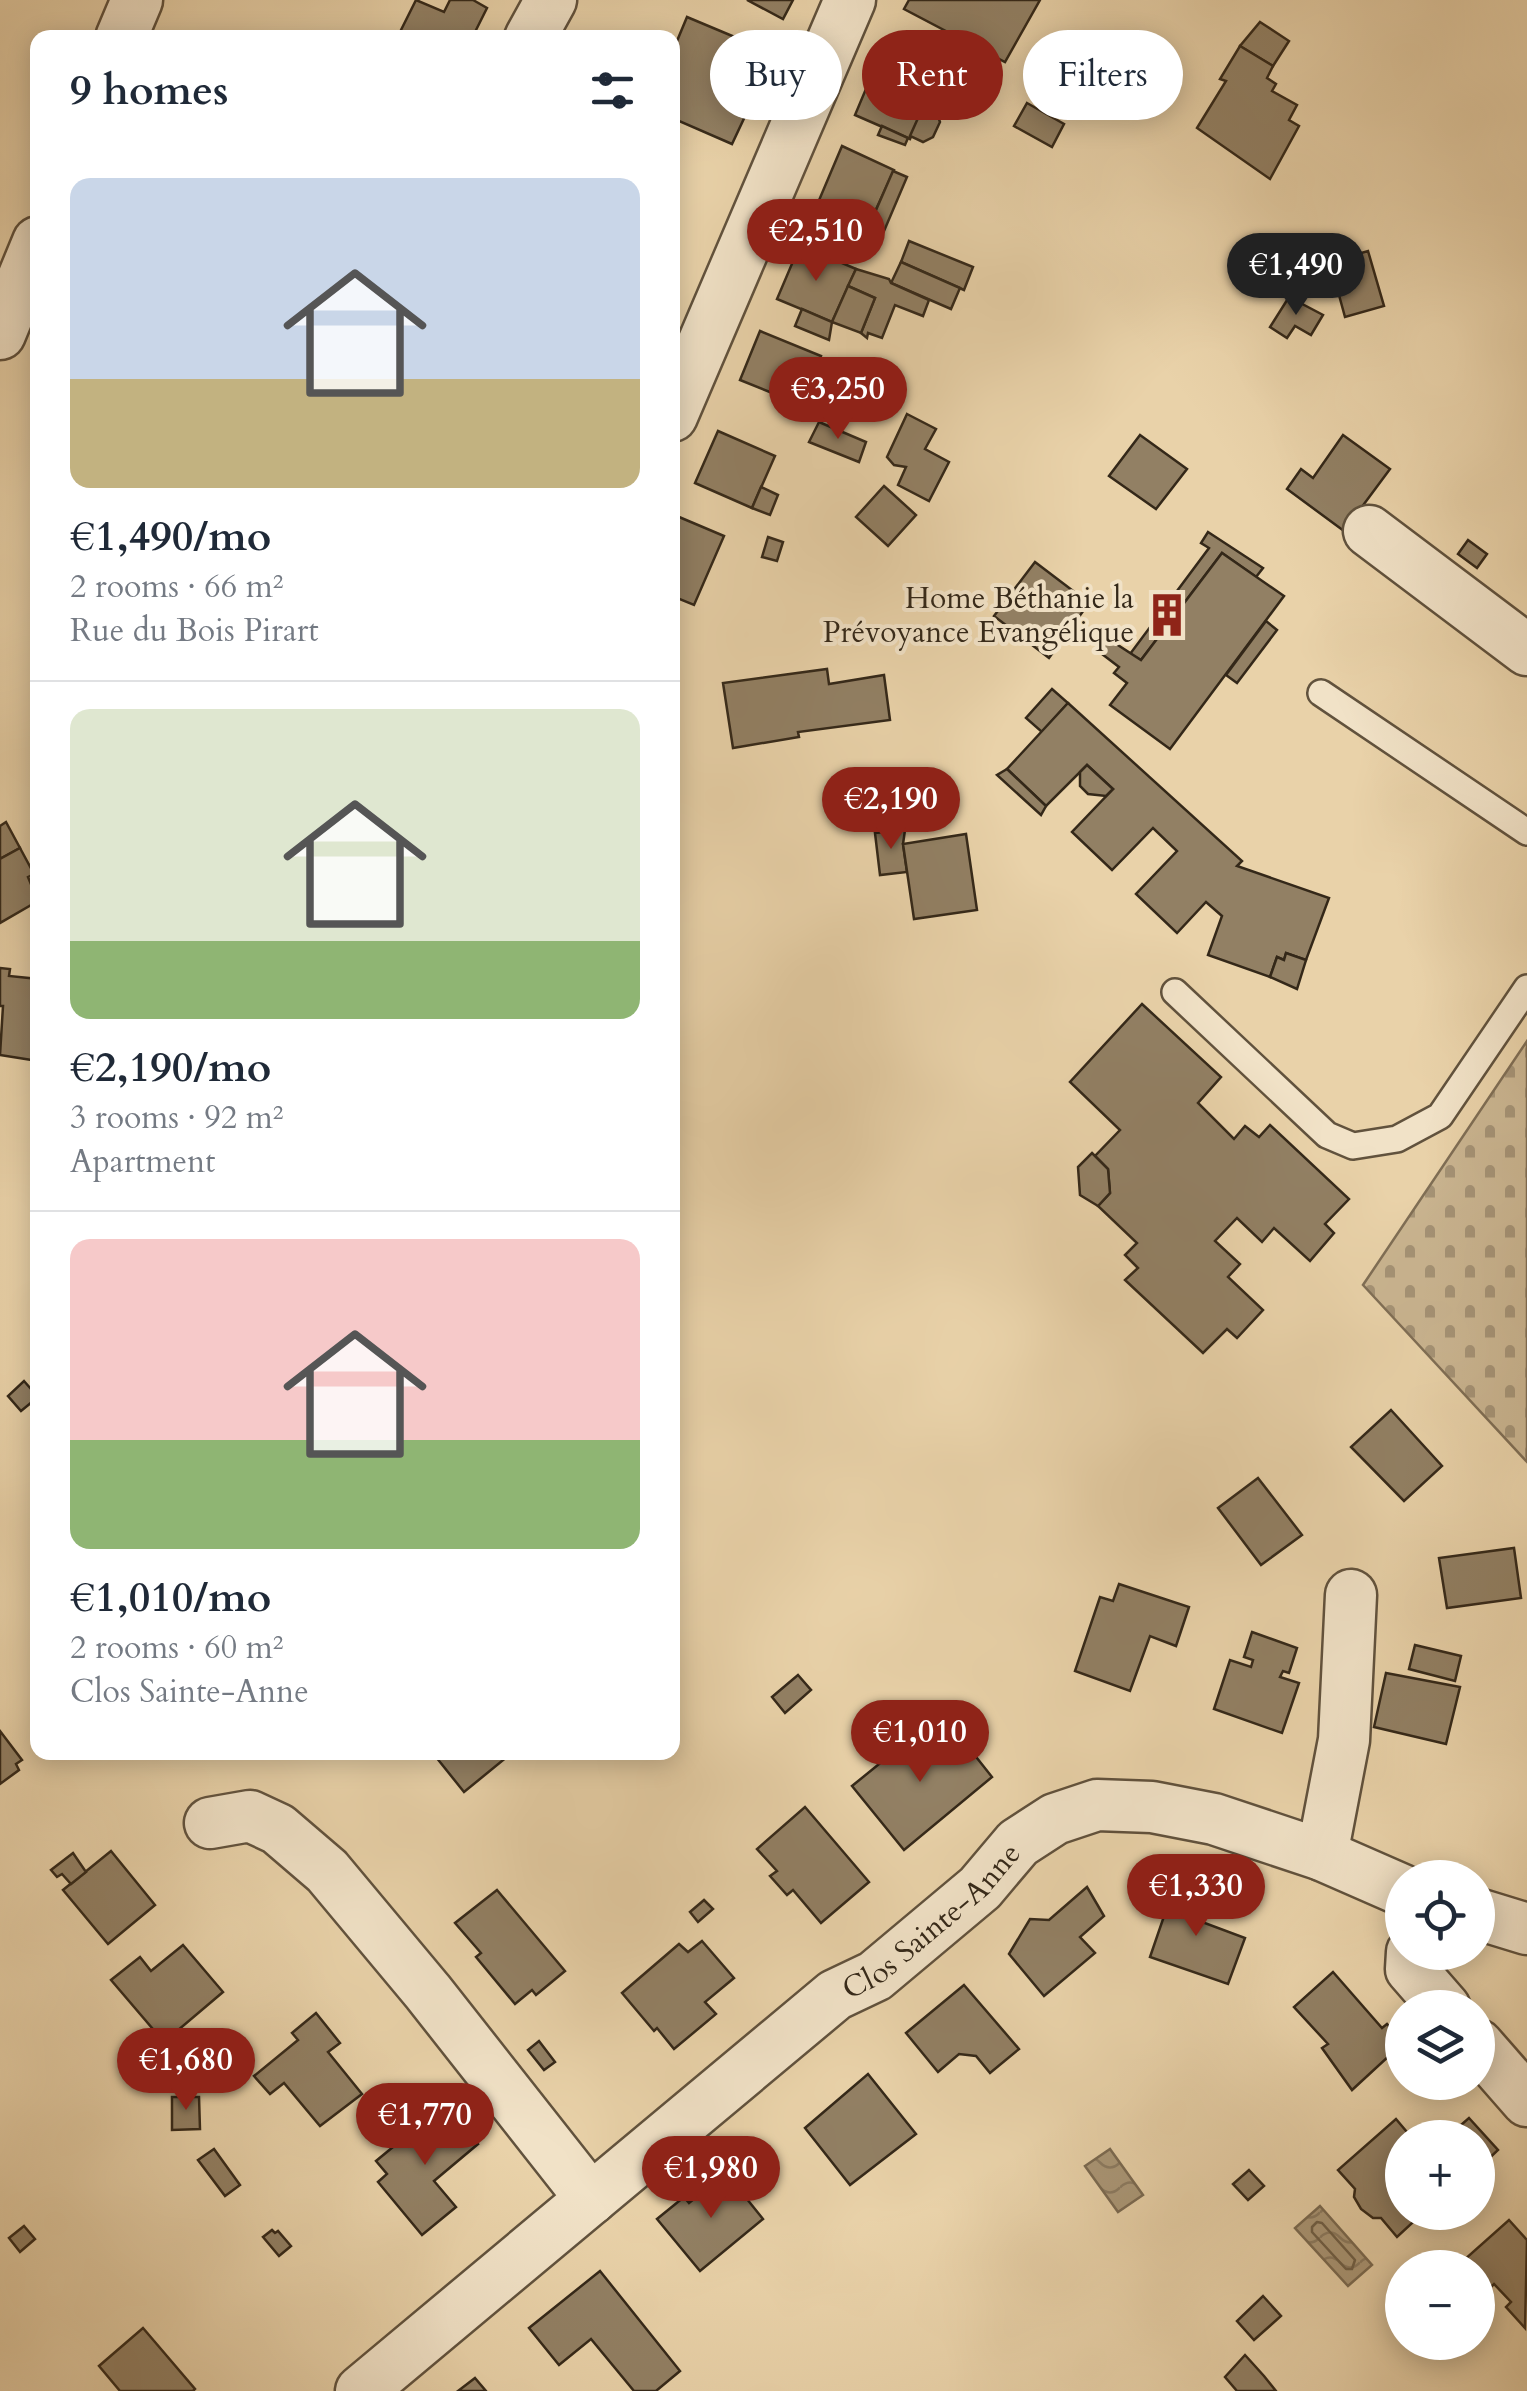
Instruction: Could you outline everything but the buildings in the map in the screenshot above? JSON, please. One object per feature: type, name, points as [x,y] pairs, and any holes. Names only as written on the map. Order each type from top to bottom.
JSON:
[{"type":"street","points":[[125,30],[137,0]]},
{"type":"street","points":[[534,30],[550,0]]},
{"type":"street","points":[[680,397],[850,0]]},
{"type":"street","points":[[0,334],[30,261]]},
{"type":"street","points":[[1370,532],[1527,650]]},
{"type":"street","points":[[1322,1856],[1344,1740],[1351,1596]]},
{"type":"street","name":"Clos Sainte-Anne","points":[[361,2391],[835,1995],[874,1976],[980,1888],[1018,1843],[1055,1818],[1097,1804],[1152,1807],[1214,1818],[1385,1883]]},
{"type":"street","points":[[210,1824],[250,1816],[278,1829],[327,1871],[591,2198]]},
{"type":"street","points":[[1495,1919],[1527,1929]]},
{"type":"street","points":[[1412,1970],[1429,1990]]},
{"type":"street","points":[[1495,2064],[1527,2101]]},
{"type":"lane","points":[[1321,693],[1527,832]]},
{"type":"lane","points":[[1175,992],[1327,1134],[1354,1146],[1397,1140],[1440,1116],[1527,988]]},
{"type":"green space","points":[[1527,1041],[1527,1462],[1363,1285]]},
{"type":"water","points":[[1110,2149],[1143,2195],[1118,2212],[1085,2166]]},
{"type":"water","points":[[1320,2206],[1372,2265],[1348,2286],[1295,2228]]},
{"type":"place","name":"Home Béthanie la Prévoyance Evangélique","points":[[1167,615]]}]
